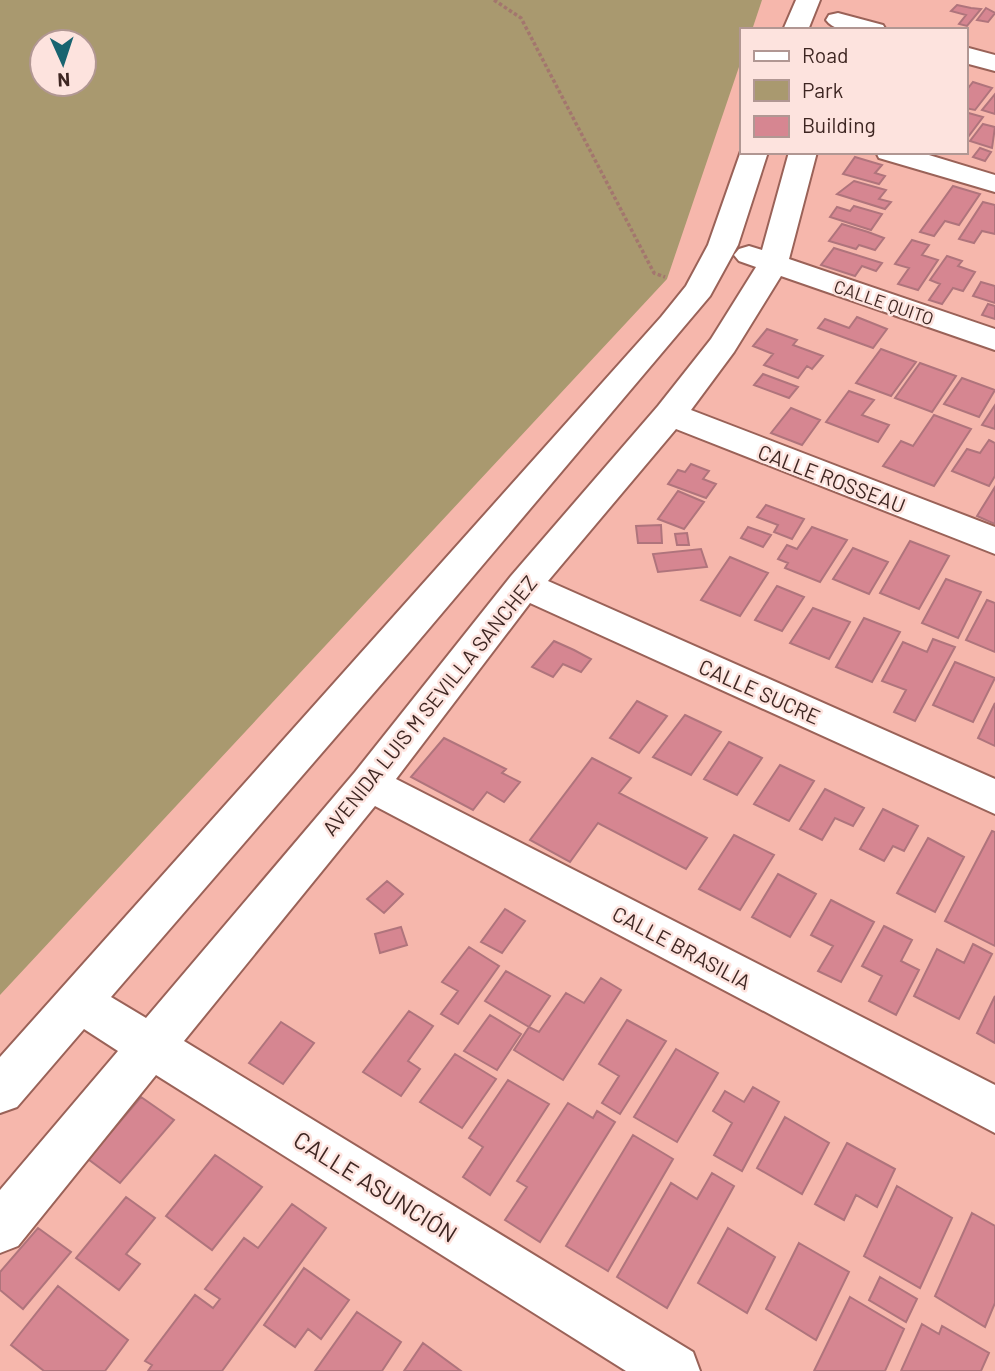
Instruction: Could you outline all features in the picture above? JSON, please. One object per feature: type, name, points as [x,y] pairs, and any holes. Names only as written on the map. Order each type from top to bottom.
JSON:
[{"type":"street","points":[[796,28],[807,0]]},
{"type":"street","points":[[841,17],[869,28]]},
{"type":"street","points":[[967,56],[995,63]]},
{"type":"street","points":[[0,1091],[397,641],[699,289],[723,245],[753,154]]},
{"type":"street","name":"AVENIDA LUIS M SEVILLA SANCHEZ","points":[[0,1228],[369,784],[524,585],[670,414],[723,345],[773,264],[802,154]]},
{"type":"street","points":[[896,154],[995,184]]},
{"type":"street","name":"CALLE QUITO","points":[[723,245],[995,340]]},
{"type":"street","name":"CALLE ROSSEAU","points":[[670,414],[995,541]]},
{"type":"street","name":"CALLE SUCRE","points":[[524,585],[995,797]]},
{"type":"street","name":"CALLE BRASILIA","points":[[369,784],[995,1110]]},
{"type":"street","name":"CALLE ASUNCIÓN","points":[[78,1001],[674,1371]]},
{"type":"path","points":[[494,0],[521,18],[654,273],[699,289]]},
{"type":"green space","points":[[0,0],[762,0],[753,28],[740,28],[740,64],[667,279],[0,995]]},
{"type":"building","points":[[957,5],[981,9],[967,26],[959,24],[966,15],[951,11]]},
{"type":"building","points":[[986,8],[995,13],[988,22],[977,20]]},
{"type":"building","points":[[973,82],[992,88],[975,110],[967,108],[967,90]]},
{"type":"building","points":[[995,94],[995,114],[982,110]]},
{"type":"building","points":[[967,113],[983,117],[967,138]]},
{"type":"building","points":[[983,124],[995,127],[992,148],[970,141]]},
{"type":"building","points":[[980,148],[991,152],[985,161],[973,157]]},
{"type":"building","points":[[855,157],[882,165],[875,173],[885,176],[879,184],[843,174]]},
{"type":"building","points":[[854,181],[886,190],[879,199],[891,202],[885,209],[837,194]]},
{"type":"building","points":[[953,186],[980,194],[959,225],[945,221],[934,236],[920,232]]},
{"type":"building","points":[[983,202],[995,205],[995,234],[982,231],[974,243],[959,239]]},
{"type":"building","points":[[854,206],[882,214],[871,230],[830,217],[837,207],[850,211]]},
{"type":"building","points":[[842,224],[884,238],[875,250],[859,245],[856,249],[829,241]]},
{"type":"building","points":[[912,240],[929,245],[922,255],[938,260],[918,290],[898,284],[909,268],[895,264]]},
{"type":"building","points":[[834,248],[882,263],[876,271],[862,266],[855,276],[821,265]]},
{"type":"building","points":[[947,256],[962,261],[958,266],[975,272],[963,291],[953,288],[942,304],[929,300],[940,284],[930,280]]},
{"type":"building","points":[[981,282],[995,286],[995,303],[973,296]]},
{"type":"building","points":[[988,304],[995,306],[995,319],[982,315]]},
{"type":"building","points":[[857,317],[887,329],[873,348],[818,328],[825,319],[849,328]]},
{"type":"building","points":[[767,329],[797,340],[793,345],[823,356],[812,369],[807,366],[798,378],[764,365],[773,354],[753,346]]},
{"type":"building","points":[[881,349],[916,362],[891,396],[856,383]]},
{"type":"building","points":[[920,363],[956,376],[932,412],[895,398]]},
{"type":"building","points":[[763,374],[798,387],[789,398],[754,385]]},
{"type":"building","points":[[962,378],[995,390],[979,417],[944,404]]},
{"type":"building","points":[[849,391],[874,400],[862,415],[889,425],[878,442],[826,422]]},
{"type":"building","points":[[995,405],[995,429],[982,425]]},
{"type":"building","points":[[791,408],[820,420],[802,445],[771,433]]},
{"type":"building","points":[[934,415],[971,429],[934,486],[883,466],[901,441],[913,446]]},
{"type":"building","points":[[989,440],[995,443],[995,476],[989,486],[952,471],[967,449],[980,453]]},
{"type":"building","points":[[691,464],[709,471],[703,479],[716,484],[706,498],[668,484],[678,470],[685,472]]},
{"type":"building","points":[[995,487],[995,524],[977,516]]},
{"type":"building","points":[[678,491],[704,502],[684,529],[658,519]]},
{"type":"building","points":[[766,505],[804,519],[792,539],[774,532],[778,525],[757,517]]},
{"type":"building","points":[[661,525],[662,543],[638,543],[636,526]]},
{"type":"building","points":[[748,527],[771,535],[763,547],[741,538]]},
{"type":"building","points":[[812,527],[847,540],[820,582],[785,568],[788,563],[778,559],[787,545],[797,549]]},
{"type":"building","points":[[687,533],[689,545],[677,545],[675,534]]},
{"type":"building","points":[[910,541],[949,556],[919,609],[880,593]]},
{"type":"building","points":[[853,548],[888,562],[869,594],[833,579]]},
{"type":"building","points":[[701,549],[707,567],[658,572],[653,554]]},
{"type":"building","points":[[730,557],[768,573],[740,616],[701,600]]},
{"type":"building","points":[[946,579],[981,592],[958,638],[922,623]]},
{"type":"building","points":[[777,586],[804,597],[782,631],[755,620]]},
{"type":"building","points":[[987,600],[995,603],[995,652],[966,640]]},
{"type":"building","points":[[813,608],[850,622],[829,659],[790,643]]},
{"type":"building","points":[[864,618],[900,632],[872,682],[836,667]]},
{"type":"building","points":[[933,639],[955,647],[915,721],[894,712],[906,690],[882,681],[903,642],[927,652]]},
{"type":"building","points":[[554,641],[591,659],[581,672],[563,664],[553,677],[532,667]]},
{"type":"building","points":[[955,662],[995,678],[973,722],[933,705]]},
{"type":"building","points":[[637,701],[667,716],[639,753],[610,738]]},
{"type":"building","points":[[995,703],[995,746],[978,738]]},
{"type":"building","points":[[685,715],[721,732],[691,775],[653,757]]},
{"type":"building","points":[[444,738],[506,769],[502,773],[520,782],[504,802],[487,792],[473,810],[411,777]]},
{"type":"building","points":[[729,742],[762,758],[737,795],[704,779]]},
{"type":"building","points":[[592,758],[631,778],[619,793],[707,838],[686,869],[598,823],[570,862],[530,840]]},
{"type":"building","points":[[780,765],[814,781],[789,821],[754,804]]},
{"type":"building","points":[[825,789],[864,808],[853,826],[835,818],[822,840],[800,829]]},
{"type":"building","points":[[883,809],[918,826],[904,851],[893,846],[884,861],[860,849]]},
{"type":"building","points":[[992,831],[995,832],[995,946],[945,921]]},
{"type":"building","points":[[734,835],[774,855],[740,910],[699,889]]},
{"type":"building","points":[[928,838],[964,857],[935,912],[897,893]]},
{"type":"building","points":[[778,874],[816,894],[790,937],[752,917]]},
{"type":"building","points":[[387,881],[403,894],[384,913],[367,899]]},
{"type":"building","points":[[831,900],[874,922],[841,982],[818,971],[833,946],[811,935]]},
{"type":"building","points":[[505,909],[525,921],[502,953],[481,942]]},
{"type":"building","points":[[884,926],[912,940],[901,961],[919,970],[896,1015],[869,1001],[882,976],[862,966]]},
{"type":"building","points":[[401,927],[407,945],[380,953],[375,934]]},
{"type":"building","points":[[973,944],[992,954],[959,1019],[914,996],[937,949],[964,963]]},
{"type":"building","points":[[469,947],[499,966],[458,1024],[441,1014],[458,991],[442,982]]},
{"type":"building","points":[[506,971],[550,996],[529,1027],[485,1001]]},
{"type":"building","points":[[601,978],[621,990],[563,1080],[514,1050],[529,1027],[539,1032],[566,993],[584,1003]]},
{"type":"building","points":[[995,996],[995,1043],[977,1033]]},
{"type":"building","points":[[409,1011],[433,1026],[408,1061],[420,1069],[401,1096],[363,1072]]},
{"type":"building","points":[[490,1015],[521,1034],[497,1070],[464,1051]]},
{"type":"building","points":[[627,1020],[666,1041],[620,1114],[602,1103],[619,1076],[599,1064]]},
{"type":"building","points":[[281,1022],[314,1043],[283,1084],[249,1063]]},
{"type":"building","points":[[676,1049],[718,1073],[677,1142],[634,1117]]},
{"type":"building","points":[[455,1054],[496,1079],[462,1128],[420,1102]]},
{"type":"building","points":[[508,1080],[549,1104],[490,1195],[463,1177],[483,1147],[469,1138]]},
{"type":"building","points":[[753,1087],[779,1102],[742,1171],[714,1155],[732,1123],[713,1111],[725,1091],[744,1102]]},
{"type":"building","points":[[141,1097],[174,1120],[120,1183],[88,1159]]},
{"type":"building","points":[[568,1103],[593,1118],[597,1111],[615,1122],[540,1242],[505,1220],[527,1187],[517,1181]]},
{"type":"building","points":[[785,1117],[829,1143],[802,1194],[757,1168]]},
{"type":"building","points":[[633,1135],[673,1159],[608,1271],[566,1246]]},
{"type":"building","points":[[847,1143],[895,1169],[877,1207],[856,1195],[844,1220],[815,1204]]},
{"type":"building","points":[[215,1155],[262,1187],[212,1250],[166,1216]]},
{"type":"building","points":[[712,1173],[734,1186],[667,1308],[617,1277],[671,1183],[697,1199]]},
{"type":"building","points":[[897,1186],[952,1218],[920,1288],[864,1256]]},
{"type":"building","points":[[126,1197],[155,1218],[126,1254],[140,1264],[119,1290],[76,1258]]},
{"type":"building","points":[[292,1204],[326,1228],[222,1371],[148,1371],[152,1365],[145,1361],[195,1295],[213,1308],[220,1299],[205,1289],[244,1238],[258,1248]]},
{"type":"building","points":[[972,1213],[995,1226],[995,1303],[985,1327],[935,1296]]},
{"type":"building","points":[[38,1228],[71,1252],[23,1309],[0,1290],[0,1272]]},
{"type":"building","points":[[728,1228],[775,1257],[747,1313],[698,1283]]},
{"type":"building","points":[[799,1243],[849,1272],[816,1340],[766,1309]]},
{"type":"building","points":[[304,1268],[349,1300],[321,1339],[308,1329],[295,1347],[264,1325]]},
{"type":"building","points":[[880,1277],[917,1299],[906,1322],[869,1300]]},
{"type":"building","points":[[58,1286],[128,1340],[105,1371],[44,1371],[11,1345]]},
{"type":"building","points":[[850,1297],[904,1329],[885,1371],[814,1371]]},
{"type":"building","points":[[357,1312],[401,1342],[382,1371],[315,1371]]},
{"type":"building","points":[[922,1324],[939,1334],[942,1326],[989,1353],[981,1371],[901,1371]]},
{"type":"building","points":[[423,1343],[461,1371],[404,1371]]}]
